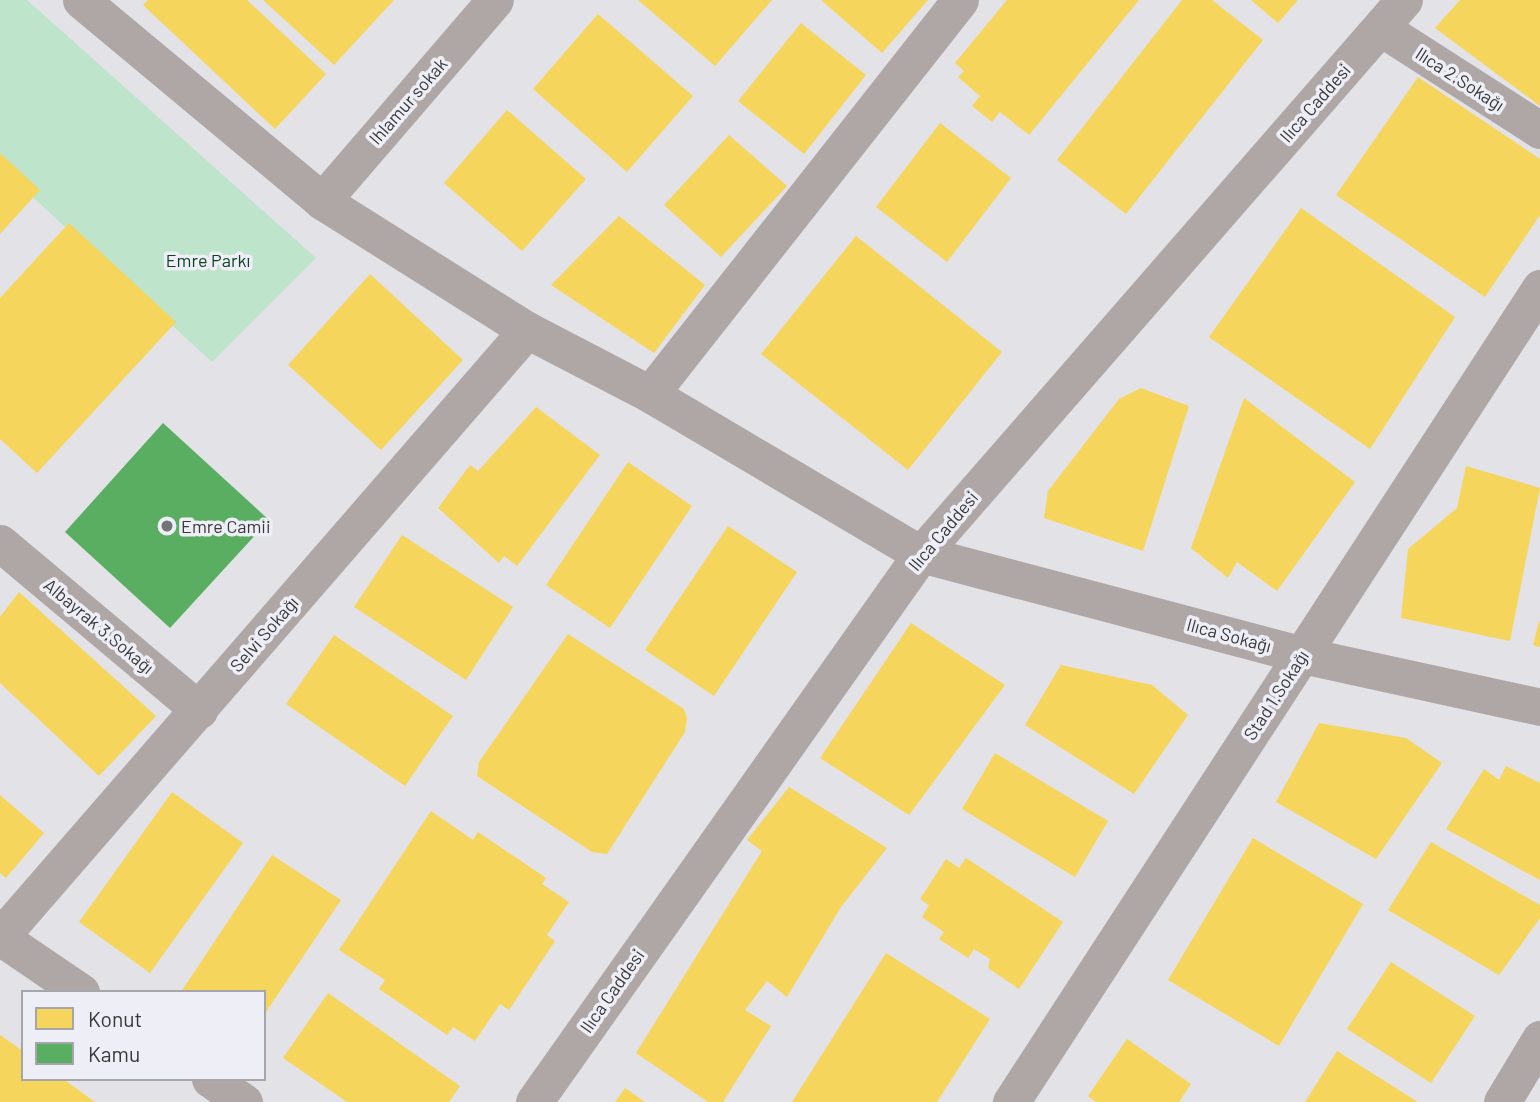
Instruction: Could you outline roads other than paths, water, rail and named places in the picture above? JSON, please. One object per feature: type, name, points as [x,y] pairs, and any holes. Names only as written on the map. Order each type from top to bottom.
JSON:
[{"type":"street","name":"Ilıca Sokağı","points":[[81,0],[322,201],[527,330],[650,394],[921,554],[1302,655],[1540,708]]},
{"type":"street","name":"Ihlamur sokak","points":[[322,201],[495,0]]},
{"type":"street","points":[[650,394],[960,0]]},
{"type":"street","name":"Ilıca Caddesi","points":[[534,1102],[921,554],[1404,0]]},
{"type":"street","name":"Ilıca 2.Sokağı","points":[[1381,28],[1540,130]]},
{"type":"street","name":"Stad 1.Sokağı","points":[[1011,1102],[1540,288]]},
{"type":"street","name":"Selvi Sokağı","points":[[0,937],[527,330]]},
{"type":"street","name":"Albayrak 3.Sokağı","points":[[0,543],[199,710]]},
{"type":"street","points":[[0,937],[78,990]]},
{"type":"street","points":[[1503,1102],[1540,1040]]},
{"type":"street","points":[[213,1081],[244,1102]]},
{"type":"place","name":"Emre Camii","points":[[167,526]]},
{"type":"park label","name":"Emre Parkı","points":[[208,260]]}]
